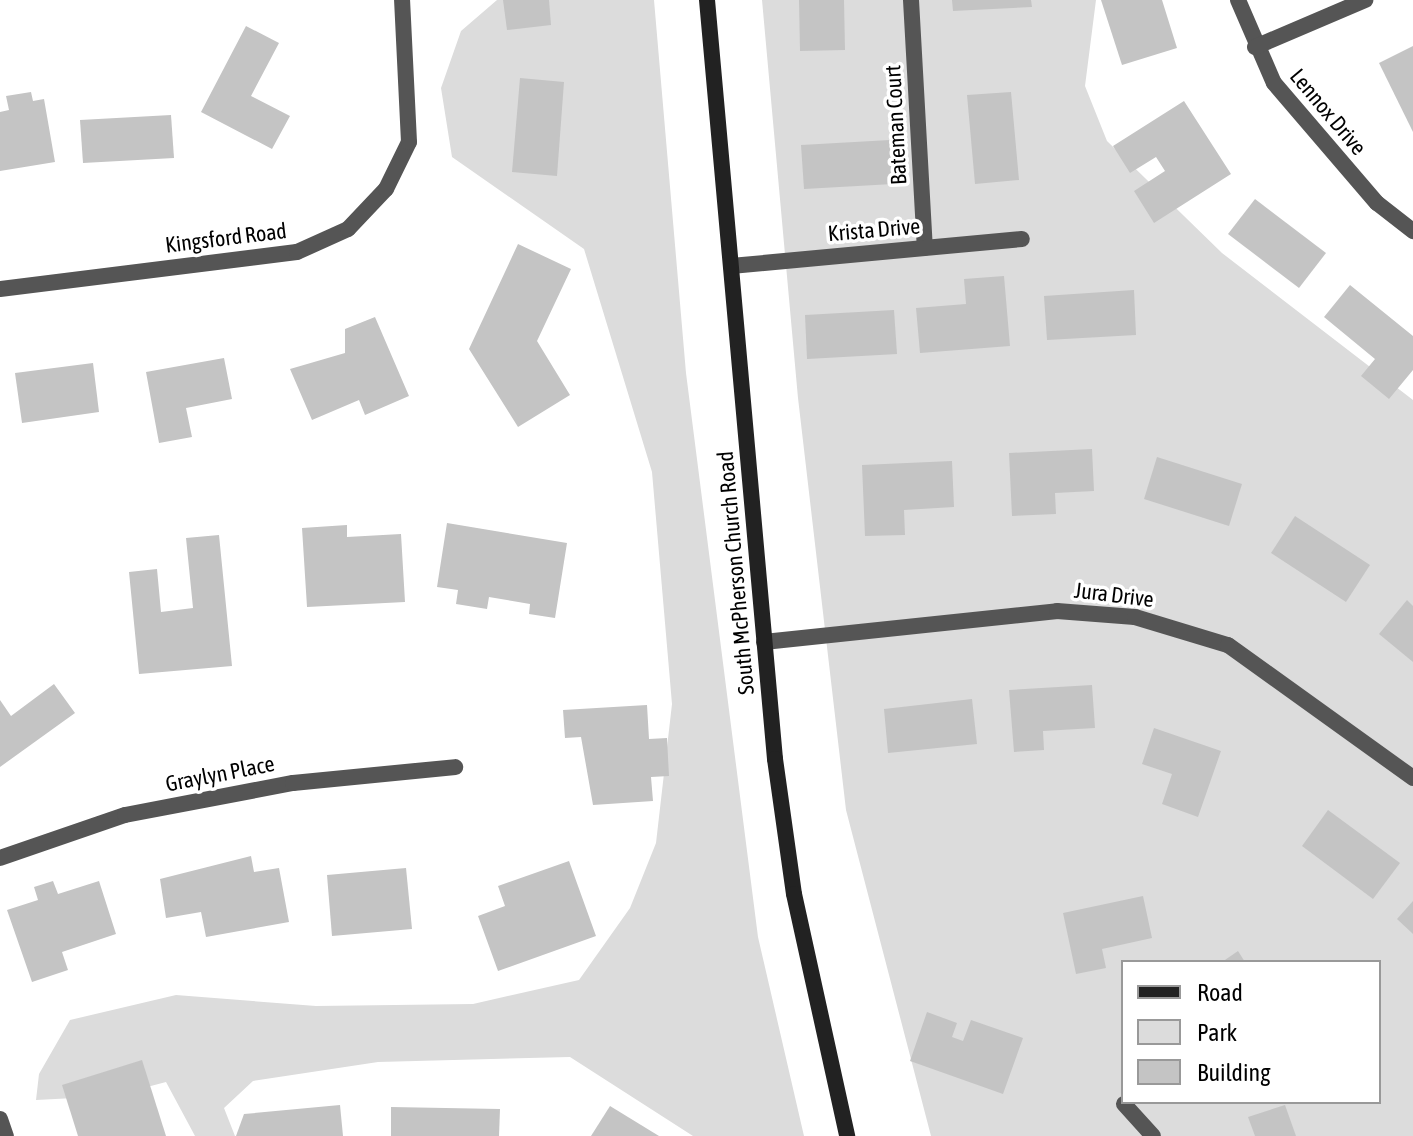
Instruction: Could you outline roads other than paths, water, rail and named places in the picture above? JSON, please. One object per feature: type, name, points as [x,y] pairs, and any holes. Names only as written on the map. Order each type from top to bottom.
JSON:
[{"type":"main road","name":"South McPherson Church Road","points":[[707,0],[764,642],[794,894],[847,1136]]},
{"type":"street","name":"Kingsford Road","points":[[0,289],[269,257],[348,229],[386,189],[409,142],[402,0]]},
{"type":"street","name":"Bateman Court","points":[[911,0],[925,248]]},
{"type":"street","name":"Lennox Drive","points":[[1238,0],[1255,47],[1298,114],[1377,203],[1413,231]]},
{"type":"street","points":[[1255,47],[1365,0]]},
{"type":"street","name":"Krista Drive","points":[[731,266],[1022,239]]},
{"type":"street","name":"Jura Drive","points":[[764,642],[1057,611],[1135,617],[1228,645],[1413,778]]},
{"type":"street","name":"Graylyn Place","points":[[0,858],[125,815],[293,783],[455,767]]},
{"type":"street","points":[[1124,1104],[1153,1136]]},
{"type":"street","points":[[0,1119],[6,1136]]}]
